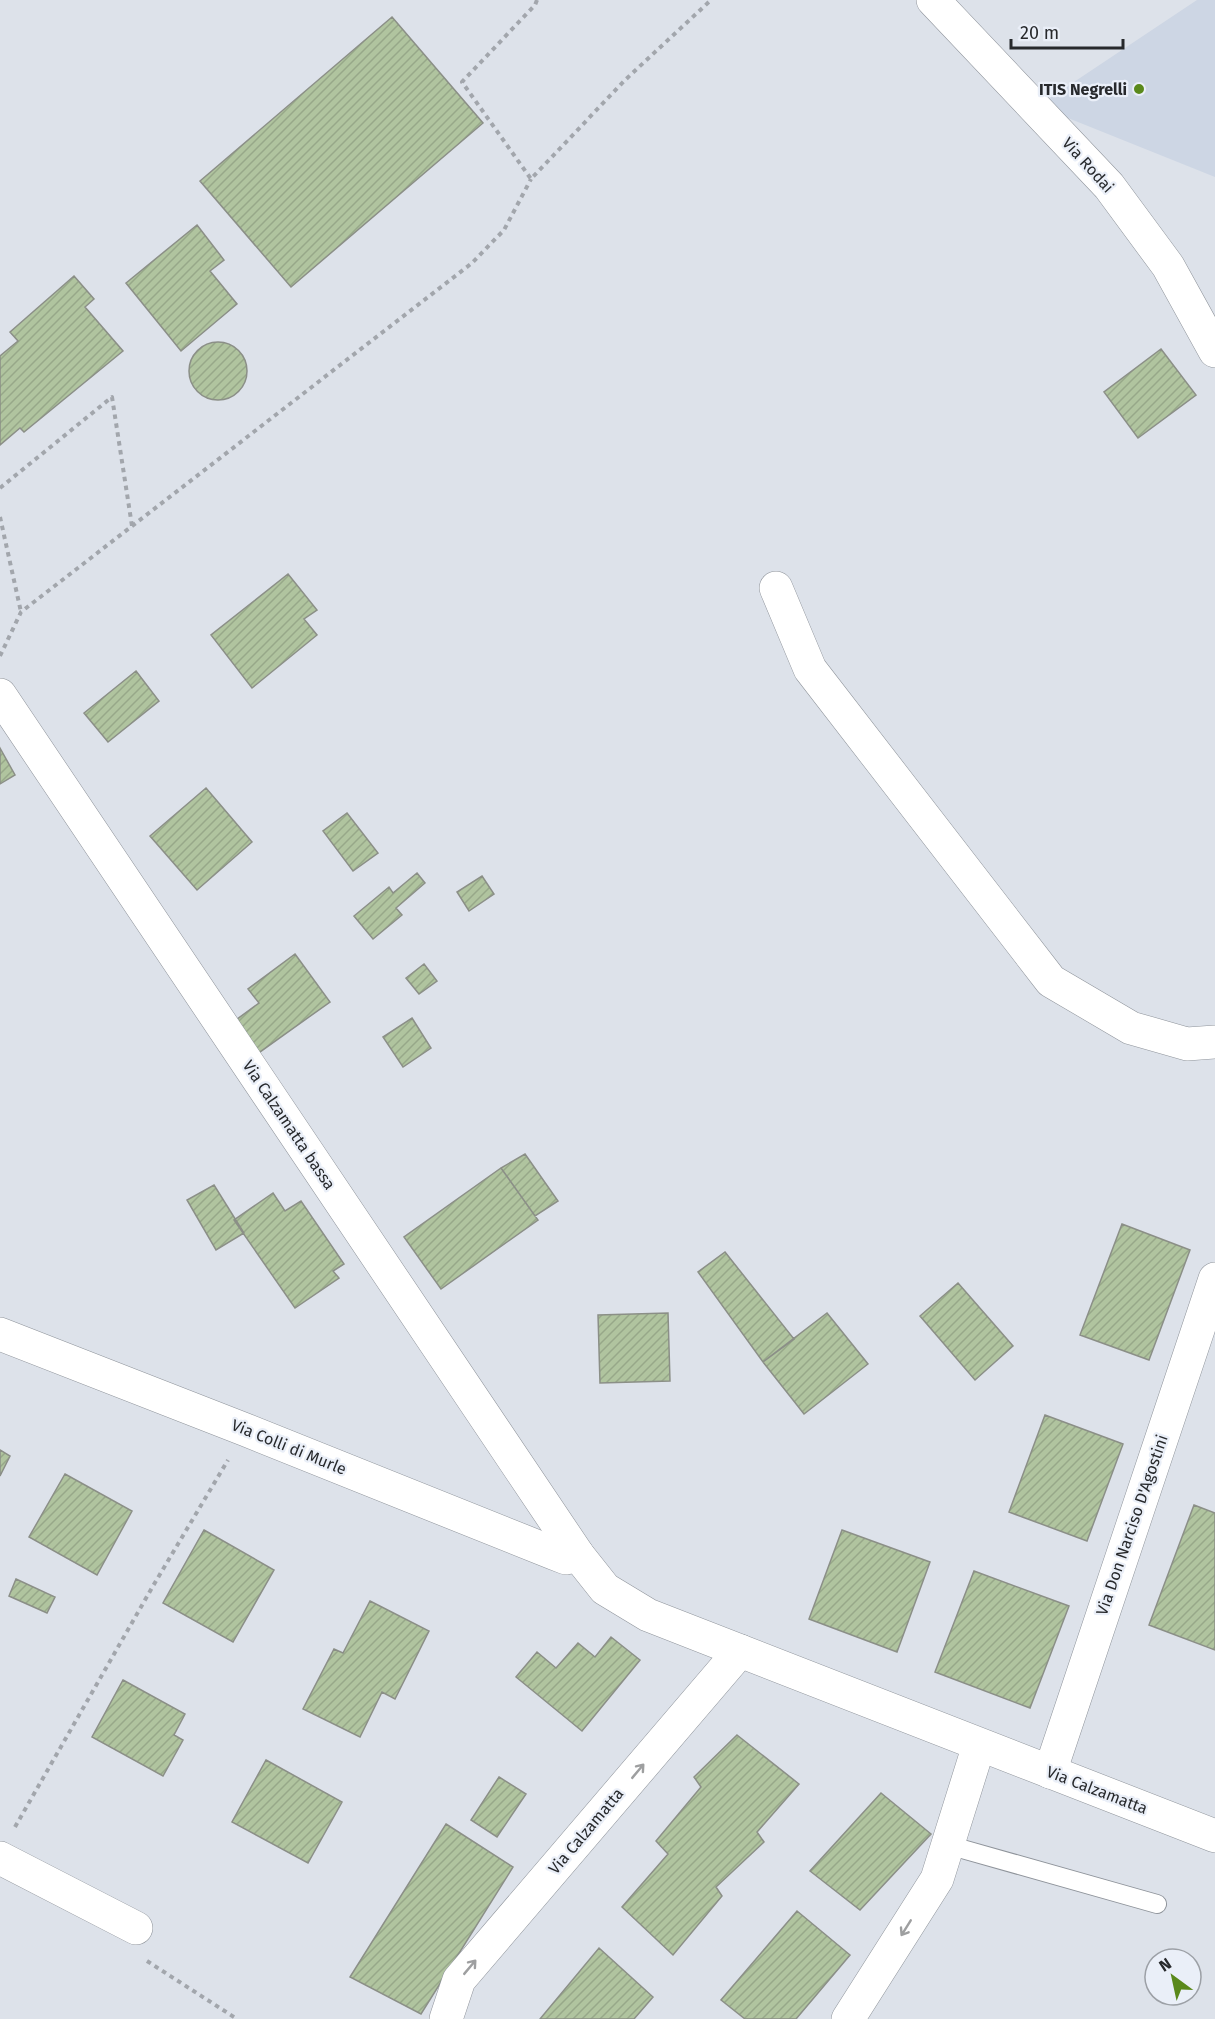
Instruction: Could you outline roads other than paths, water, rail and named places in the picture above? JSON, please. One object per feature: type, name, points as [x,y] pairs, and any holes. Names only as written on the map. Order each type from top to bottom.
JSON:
[{"type":"street","name":"Via Rodai","points":[[933,0],[1109,186],[1168,266],[1215,351]]},
{"type":"street","points":[[777,588],[810,669],[1051,981],[1131,1028],[1187,1044],[1215,1042]]},
{"type":"street","name":"Via Calzamatta bassa","points":[[0,695],[578,1555]]},
{"type":"street","name":"Via Don Narciso D'Agostini","points":[[1050,1772],[1215,1279]]},
{"type":"street","name":"Via Colli di Murle","points":[[0,1334],[566,1558],[578,1555]]},
{"type":"street","name":"Via Calzamatta","points":[[578,1555],[605,1589],[648,1616],[1215,1836]]},
{"type":"street","name":"Via Calzamatta","points":[[446,2019],[459,1980],[740,1651]]},
{"type":"street","points":[[848,2019],[937,1879],[979,1745]]},
{"type":"street","points":[[5,1846],[136,1928]]},
{"type":"lane","points":[[948,1845],[1157,1904]]},
{"type":"place","name":"ITIS Negrelli","points":[[1139,89]]}]
